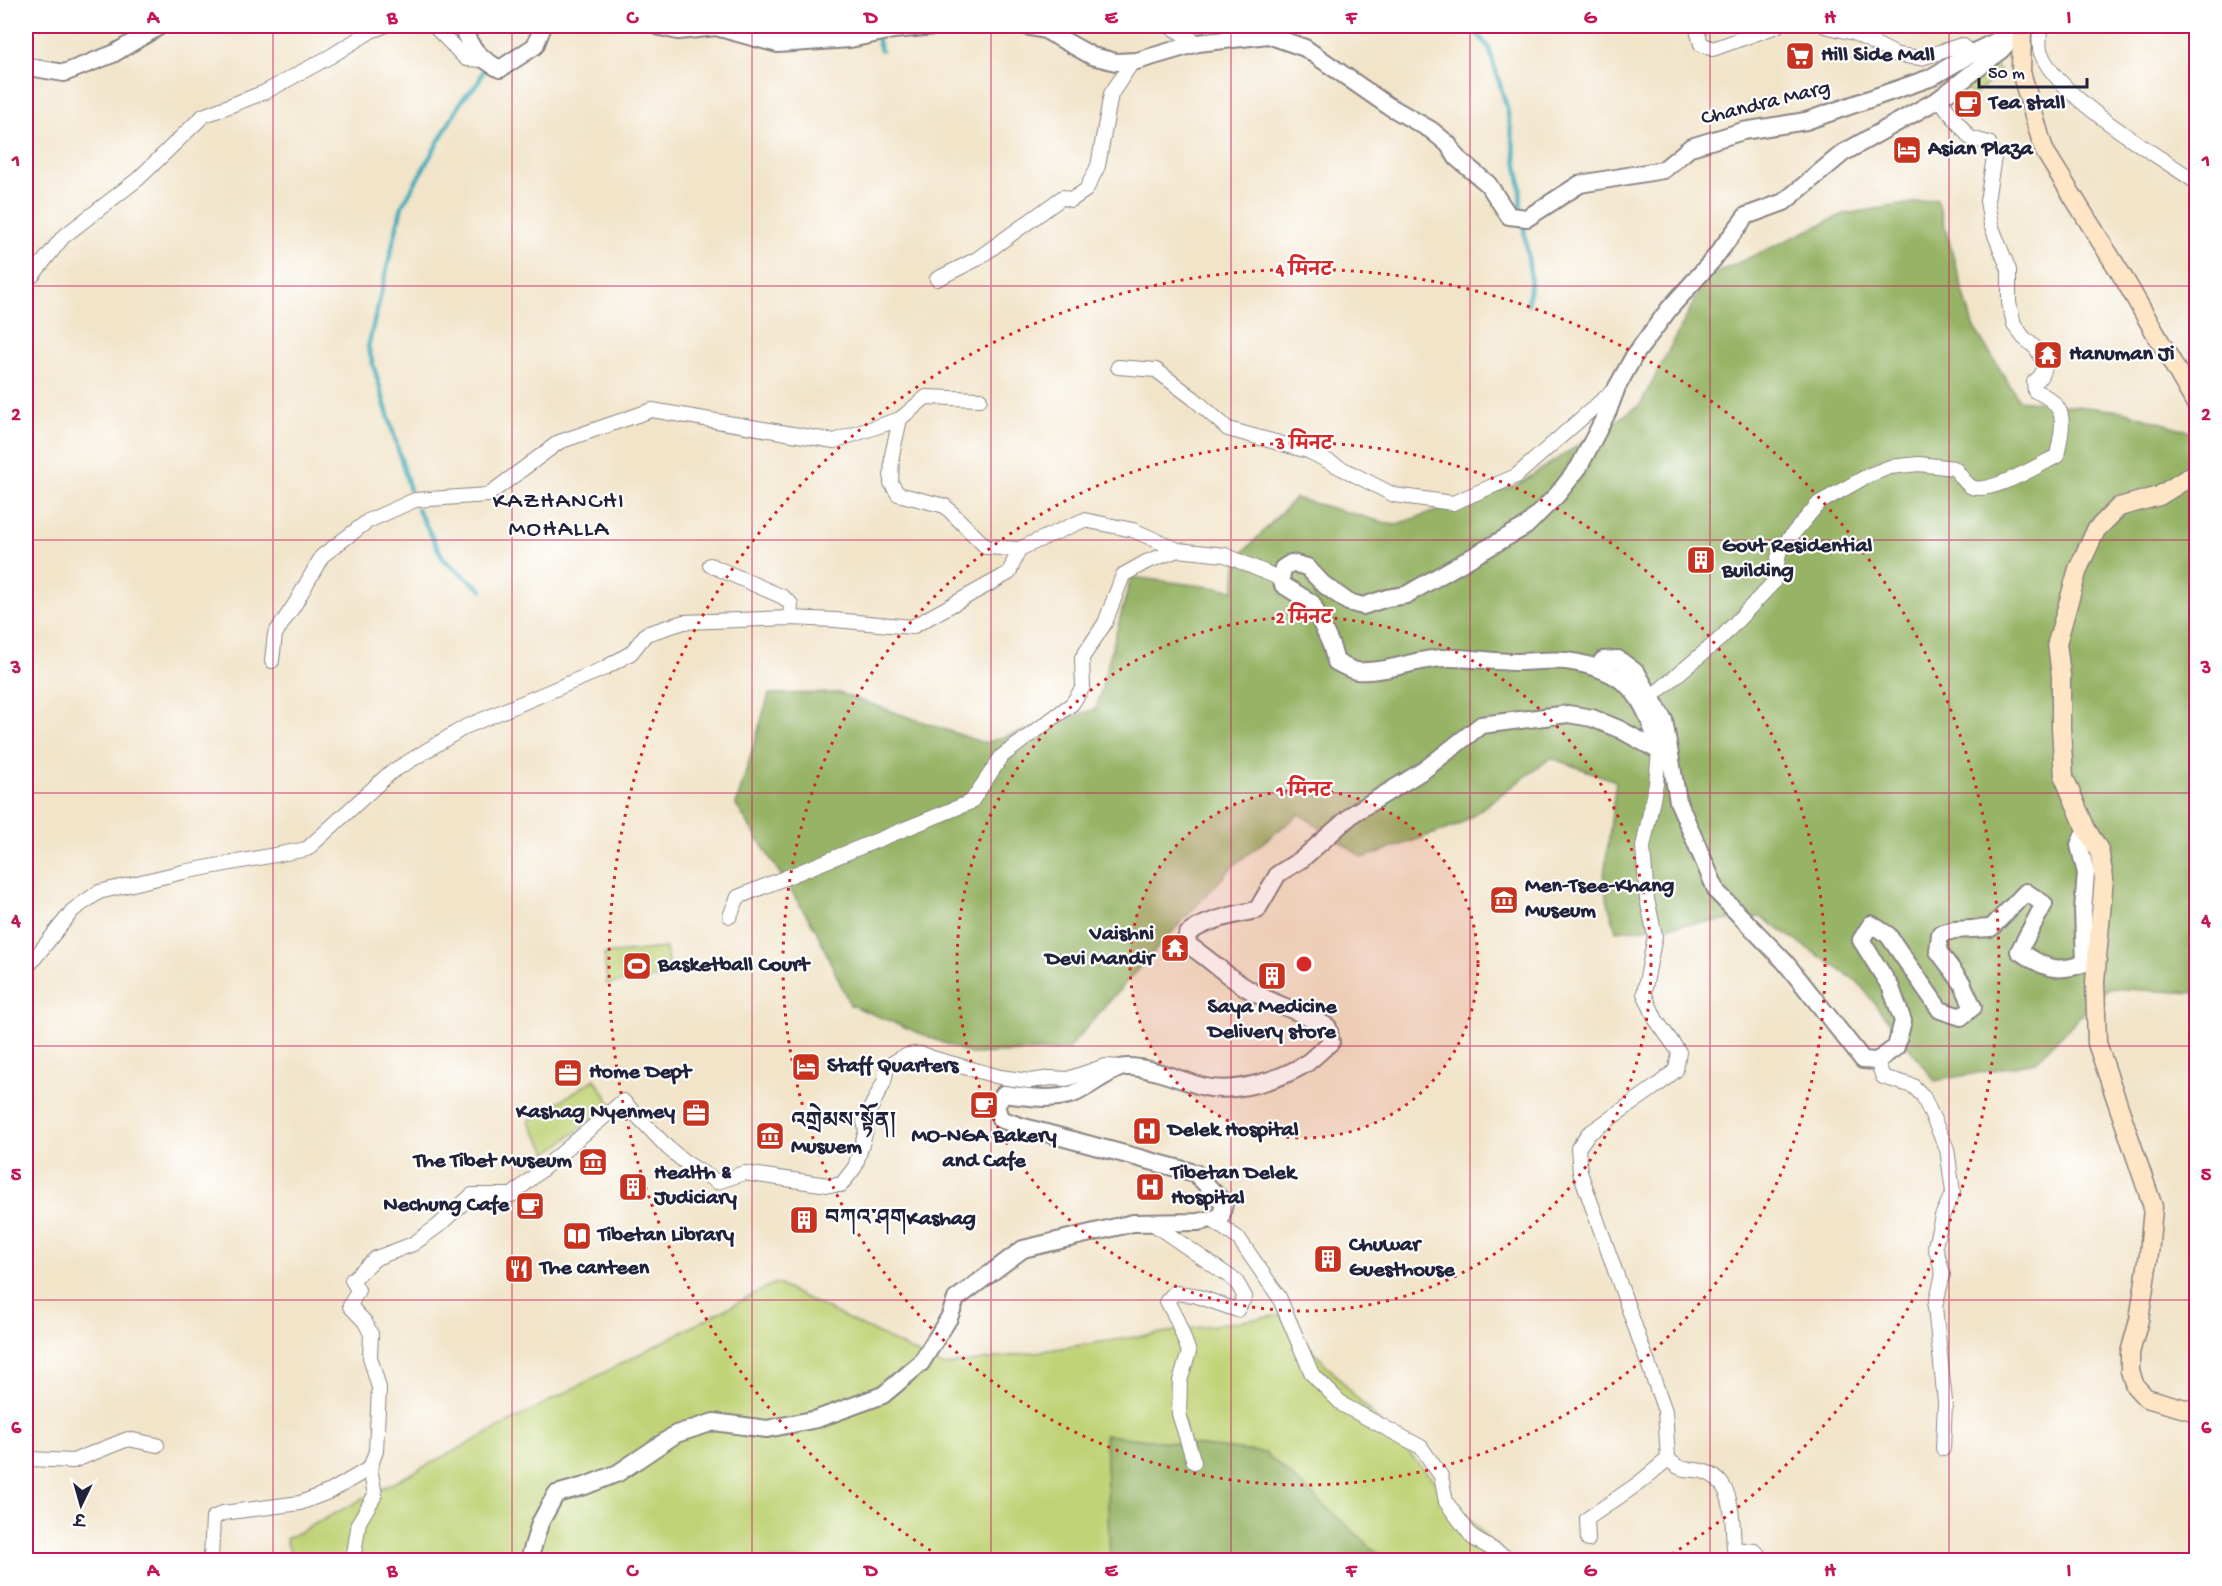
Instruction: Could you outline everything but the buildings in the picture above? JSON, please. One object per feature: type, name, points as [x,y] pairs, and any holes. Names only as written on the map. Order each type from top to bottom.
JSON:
[{"type":"main road","points":[[2029,26],[2021,72],[2044,150],[2126,282],[2196,404]]},
{"type":"main road","points":[[2196,473],[2159,496],[2119,507],[2096,530],[2078,569],[2057,643],[2061,676],[2064,777],[2086,829],[2099,850],[2103,878],[2096,982],[2097,1043],[2153,1207],[2149,1254],[2139,1320],[2130,1353],[2130,1371],[2135,1386],[2146,1398],[2196,1412]]},
{"type":"street","points":[[26,65],[64,73],[113,54],[160,26]]},
{"type":"street","points":[[26,281],[63,237],[138,179],[203,116],[265,92],[371,31],[384,26]]},
{"type":"street","points":[[434,26],[466,59],[483,60]]},
{"type":"street","points":[[462,26],[467,41],[483,60],[500,69],[534,46],[543,26]]},
{"type":"street","points":[[657,26],[678,31],[717,26],[778,44],[850,39],[893,30],[934,26]]},
{"type":"street","name":"Chandra Marg","points":[[1025,26],[1045,30],[1092,56],[1116,62],[1133,61],[1198,43],[1268,35],[1305,48],[1387,105],[1439,137],[1448,144],[1457,158],[1488,184],[1509,216],[1527,218],[1580,184],[1663,170],[1691,147],[1743,132],[1806,121],[1930,78],[1974,52],[2029,26]]},
{"type":"street","points":[[1169,26],[1198,43]]},
{"type":"street","points":[[1696,26],[1701,44],[1713,49],[1777,26]]},
{"type":"street","points":[[1825,26],[1854,33],[1897,55],[1921,58],[1962,45],[1971,53],[1974,52]]},
{"type":"street","points":[[1763,1560],[1755,1551],[1734,1549],[1731,1498],[1717,1479],[1703,1471],[1680,1470],[1668,1459],[1665,1411],[1580,1172],[1578,1148],[1588,1134],[1676,1070],[1679,1052],[1656,1020],[1644,993],[1655,936],[1647,899],[1643,847],[1656,784],[1659,751],[1652,724],[1631,686],[1597,668],[1565,661],[1515,662],[1473,657],[1444,657],[1398,667],[1355,671],[1336,662],[1312,603],[1283,585],[1281,579],[1283,568],[1291,563],[1307,567],[1323,584],[1348,602],[1363,606],[1387,598],[1406,595],[1526,526],[1557,495],[1579,467],[1634,356],[1669,309],[1712,261],[1746,216],[1784,202],[1843,153],[1939,99],[2029,26],[2040,52],[2063,84],[2096,114],[2196,182]]},
{"type":"street","points":[[937,279],[977,259],[1063,197],[1071,200],[1086,190],[1098,166],[1111,94],[1133,61]]},
{"type":"street","points":[[1651,697],[1721,638],[1773,583],[1780,549],[1820,503],[1842,489],[1890,467],[1919,464],[1954,468],[1971,487],[1981,489],[2005,482],[2057,456],[2062,422],[2059,407],[2048,396],[2035,391],[2034,382],[2045,367],[2037,349],[2023,337],[2014,324],[2009,303],[2008,270],[1991,225],[1987,201],[1994,157],[1989,143],[1970,138],[1939,99]]},
{"type":"street","points":[[1118,367],[1156,370],[1228,429],[1308,451],[1394,495],[1453,502],[1516,476],[1617,387]]},
{"type":"street","points":[[272,661],[275,634],[322,556],[368,521],[415,500],[488,495],[559,442],[652,410],[834,441],[900,419],[926,397],[980,399]]},
{"type":"street","points":[[900,419],[892,455],[891,483],[898,494],[945,506],[986,547],[1019,549],[1084,520],[1133,530],[1178,550],[1225,555],[1281,579]]},
{"type":"street","points":[[26,969],[73,910],[99,892],[183,872],[307,849],[390,773],[465,727],[605,668],[631,653],[646,634],[684,622],[790,618],[912,627],[1009,573],[1019,549]]},
{"type":"street","points":[[730,916],[738,897],[971,802],[1002,756],[1072,704],[1083,687],[1082,658],[1105,623],[1123,575],[1146,562],[1178,550]]},
{"type":"street","points":[[710,565],[783,597],[791,604],[790,618]]},
{"type":"street","points":[[1597,668],[1603,660],[1618,659],[1637,673],[1664,720],[1678,801],[1717,892],[1785,962],[1863,1060],[1878,1061],[1896,1047],[1903,1021],[1891,988],[1861,940],[1871,924],[1888,935],[1940,1010],[1961,1017],[1973,1007],[1962,983],[1938,951],[1940,934],[1953,930],[1991,928],[2026,892],[2044,904],[2019,951],[2042,966],[2067,969],[2085,963],[2086,873],[2079,845],[2086,829]]},
{"type":"street","points":[[353,1560],[359,1522],[375,1495],[370,1468],[376,1451],[379,1388],[370,1357],[371,1334],[366,1322],[350,1306],[358,1290],[352,1280],[376,1258],[413,1244],[438,1226],[472,1195],[512,1195],[623,1101],[668,1148],[685,1162],[717,1182],[744,1173],[841,1185],[855,1167],[866,1131],[864,1121],[884,1082],[887,1067],[905,1055],[924,1053],[932,1058],[999,1077],[1030,1081],[1051,1078],[1067,1079],[1105,1066],[1125,1066],[1164,1074],[1204,1087],[1229,1090],[1256,1084],[1307,1063],[1331,1042],[1328,1027],[1313,1017],[1277,1004],[1246,988],[1206,956],[1188,945],[1187,935],[1194,928],[1257,910],[1278,874],[1302,859],[1354,813],[1424,770],[1481,725],[1568,714],[1592,718],[1619,729],[1659,751]]},
{"type":"street","points":[[1878,1061],[1883,1077],[1913,1086],[1923,1096],[1947,1149],[1953,1192],[1942,1216],[1935,1245],[1943,1274],[1935,1307],[1945,1402],[1943,1449]]},
{"type":"street","points":[[529,1560],[540,1523],[556,1494],[618,1473],[676,1434],[714,1422],[767,1429],[817,1419],[884,1395],[921,1363],[949,1318],[956,1299],[1023,1249],[1133,1223],[1198,1222],[1221,1217],[1224,1203],[1195,1173],[1000,1119],[996,1105],[1004,1094],[1032,1098],[1072,1094],[1125,1066]]},
{"type":"street","points":[[1211,1219],[1239,1239],[1279,1297],[1312,1374],[1343,1405],[1422,1447],[1440,1476],[1446,1502],[1473,1538],[1511,1560]]},
{"type":"street","points":[[1152,1223],[1236,1281],[1245,1297],[1237,1310],[1194,1295],[1174,1293],[1167,1301],[1189,1352],[1180,1381],[1179,1414],[1194,1462]]},
{"type":"street","points":[[26,1457],[73,1461],[128,1439],[157,1445]]},
{"type":"street","points":[[1588,1540],[1587,1519],[1639,1483],[1668,1459]]},
{"type":"street","points":[[208,1560],[211,1558],[213,1518],[223,1513],[300,1503],[331,1491],[370,1468]]},
{"type":"green space","points":[[1992,62],[2001,73],[1973,96],[1964,85]]},
{"type":"green space","points":[[1937,199],[1973,326],[2019,400],[2122,411],[2196,433],[2196,993],[2108,988],[2035,1062],[1935,1081],[1858,982],[1761,917],[1616,931],[1603,884],[1616,781],[1551,758],[1459,825],[1363,858],[1300,814],[1235,864],[1067,1050],[971,1054],[850,1005],[815,928],[736,805],[769,694],[839,693],[984,743],[1096,709],[1131,577],[1234,590],[1237,559],[1295,498],[1394,525],[1519,484],[1640,405],[1707,277],[1844,214]]},
{"type":"green space","name":"Basketball Court","points":[[666,948],[670,977],[607,984],[604,954]]},
{"type":"green space","points":[[595,1079],[612,1105],[548,1153],[528,1121]]},
{"type":"green space","points":[[775,1283],[943,1366],[1280,1315],[1508,1560],[1385,1560],[1265,1453],[1105,1435],[1110,1560],[292,1560],[286,1539]]},
{"type":"green space","points":[[1105,1435],[1265,1453],[1385,1560],[1110,1560]]},
{"type":"waterway","points":[[1471,26],[1489,48],[1507,108],[1520,182],[1521,214]]},
{"type":"waterway","points":[[877,38],[881,50]]},
{"type":"waterway","points":[[410,490],[368,347],[402,206],[462,100],[478,83],[485,67]]},
{"type":"waterway","points":[[1523,222],[1531,279],[1528,305]]},
{"type":"waterway","points":[[417,508],[444,560],[482,590]]},
{"type":"place","name":"Hill Side Mall","points":[[1800,56]]},
{"type":"place","name":"Tea stall","points":[[1968,104]]},
{"type":"place","name":"Asian Plaza","points":[[1907,150]]},
{"type":"place","name":"Hanuman Ji","points":[[2048,355]]},
{"type":"place","name":"Govt Residential Building","points":[[1701,560]]},
{"type":"place","name":"Men-Tsee-Khang Museum","points":[[1504,900]]},
{"type":"place","name":"Vaishni Devi Mandir","points":[[1175,948]]},
{"type":"place","name":"Basketball Court","points":[[637,966]]},
{"type":"place","name":"Saya Medicine Delivery store","points":[[1272,976]]},
{"type":"place","name":"Staff Quarters","points":[[806,1067]]},
{"type":"place","name":"Home Dept","points":[[568,1073]]},
{"type":"place","name":"MO-NGA Bakery and Cafe","points":[[984,1105]]},
{"type":"place","name":"Kashag Nyenmey","points":[[696,1113]]},
{"type":"place","name":"Delek Hospital","points":[[1147,1131]]},
{"type":"place","name":"འགྲེམས་སྟོན། Musuem","points":[[770,1136]]},
{"type":"place","name":"The Tibet Museum","points":[[593,1162]]},
{"type":"place","name":"Health & Judiciary","points":[[633,1187]]},
{"type":"place","name":"Tibetan Delek Hospital","points":[[1150,1187]]},
{"type":"place","name":"Nechung Cafe","points":[[530,1206]]},
{"type":"place","name":"བཀའ་ཤགKashag","points":[[804,1220]]},
{"type":"place","name":"Tibetan Library","points":[[577,1236]]},
{"type":"place","name":"Chuwar Guesthouse","points":[[1328,1259]]},
{"type":"place","name":"The canteen","points":[[519,1269]]},
{"type":"district","name":"KAZHANCHI MOHALLA","points":[[559,516]]}]
